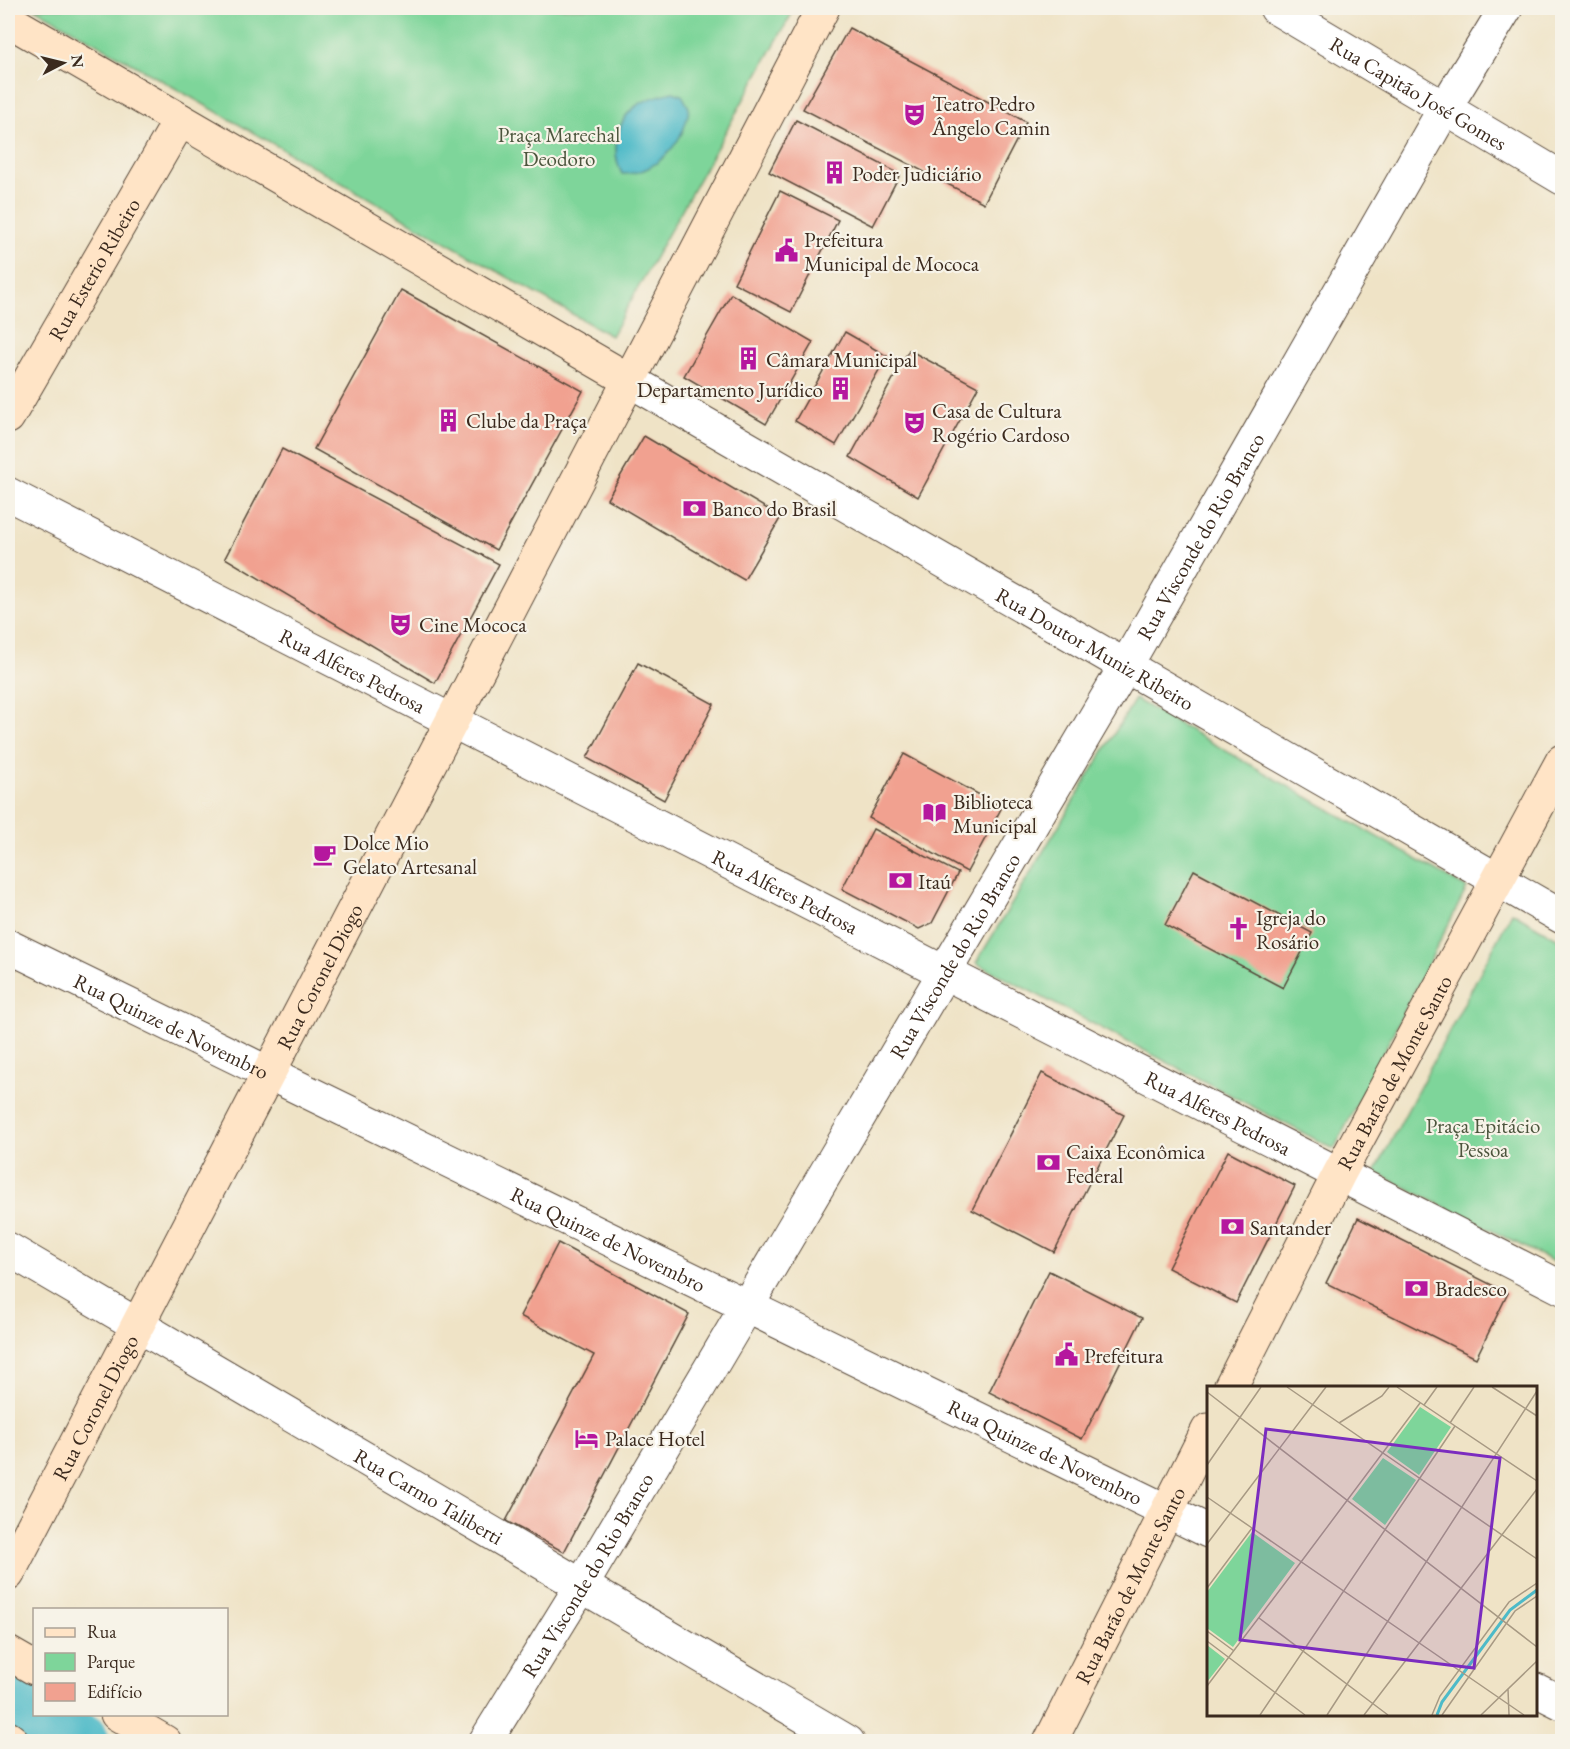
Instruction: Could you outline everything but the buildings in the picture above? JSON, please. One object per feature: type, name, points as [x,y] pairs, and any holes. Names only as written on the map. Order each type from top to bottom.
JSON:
[{"type":"main road","points":[[8,20],[629,380],[823,8]]},
{"type":"main road","name":"Rua Esterio Ribeiro","points":[[8,417],[180,120]]},
{"type":"main road","name":"Rua Coronel Diogo","points":[[8,1574],[629,380]]},
{"type":"main road","name":"Rua Barão de Monte Santo","points":[[1231,1386],[1339,1174],[1563,761]]},
{"type":"main road","name":"Rua Barão de Monte Santo","points":[[1050,1742],[1207,1434]]},
{"type":"main road","points":[[8,1653],[33,1667]]},
{"type":"main road","points":[[120,1716],[165,1742]]},
{"type":"main road","points":[[8,1738],[13,1742]]},
{"type":"street","name":"Rua Capitão José Gomes","points":[[1276,8],[1446,106],[1563,178]]},
{"type":"street","name":"Rua Visconde do Rio Branco","points":[[485,1742],[582,1585],[1125,667],[1446,106],[1506,8]]},
{"type":"street","name":"Rua Doutor Muniz Ribeiro","points":[[629,380],[1563,917]]},
{"type":"street","name":"Rua Alferes Pedrosa","points":[[8,494],[1563,1288]]},
{"type":"street","name":"Rua Quinze de Novembro","points":[[8,946],[1207,1530]]},
{"type":"street","name":"Rua Carmo Taliberti","points":[[8,1249],[848,1742]]},
{"type":"street","points":[[1537,1690],[1563,1703]]},
{"type":"green space","name":"Praça Marechal Deodoro","points":[[34,8],[795,8],[611,336]]},
{"type":"green space","points":[[1135,699],[1467,888],[1334,1149],[976,963]]},
{"type":"green space","name":"Praça Epitácio Pessoa","points":[[1512,912],[1562,941],[1562,1266],[1375,1172]]},
{"type":"water","points":[[673,92],[682,95],[689,108],[682,133],[667,154],[658,162],[635,173],[622,174],[618,165],[616,145],[626,117],[645,101]]},
{"type":"waterway","points":[[8,1700],[33,1714]]},
{"type":"waterway","points":[[36,1716],[81,1742]]},
{"type":"place","name":"Teatro Pedro Ângelo Camin","points":[[914,115]]},
{"type":"place","name":"Poder Judiciário","points":[[834,173]]},
{"type":"place","name":"Prefeitura Municipal de Mococa","points":[[786,251]]},
{"type":"place","name":"Câmara Municipal","points":[[748,359]]},
{"type":"place","name":"Departamento Jurídico","points":[[841,389]]},
{"type":"place","name":"Clube da Praça","points":[[448,420]]},
{"type":"place","name":"Casa de Cultura Rogério Cardoso","points":[[914,422]]},
{"type":"place","name":"Banco do Brasil","points":[[694,508]]},
{"type":"place","name":"Cine Mococa","points":[[401,624]]},
{"type":"place","name":"Biblioteca Municipal","points":[[935,813]]},
{"type":"place","name":"Dolce Mio Gelato Artesanal","points":[[325,854]]},
{"type":"place","name":"Itaú","points":[[900,881]]},
{"type":"place","name":"Igreja do Rosário","points":[[1238,929]]},
{"type":"place","name":"Caixa Econômica Federal","points":[[1048,1163]]},
{"type":"place","name":"Santander","points":[[1232,1227]]},
{"type":"place","name":"Bradesco","points":[[1417,1288]]},
{"type":"place","name":"Prefeitura","points":[[1066,1355]]},
{"type":"place","name":"Palace Hotel","points":[[587,1438]]}]
